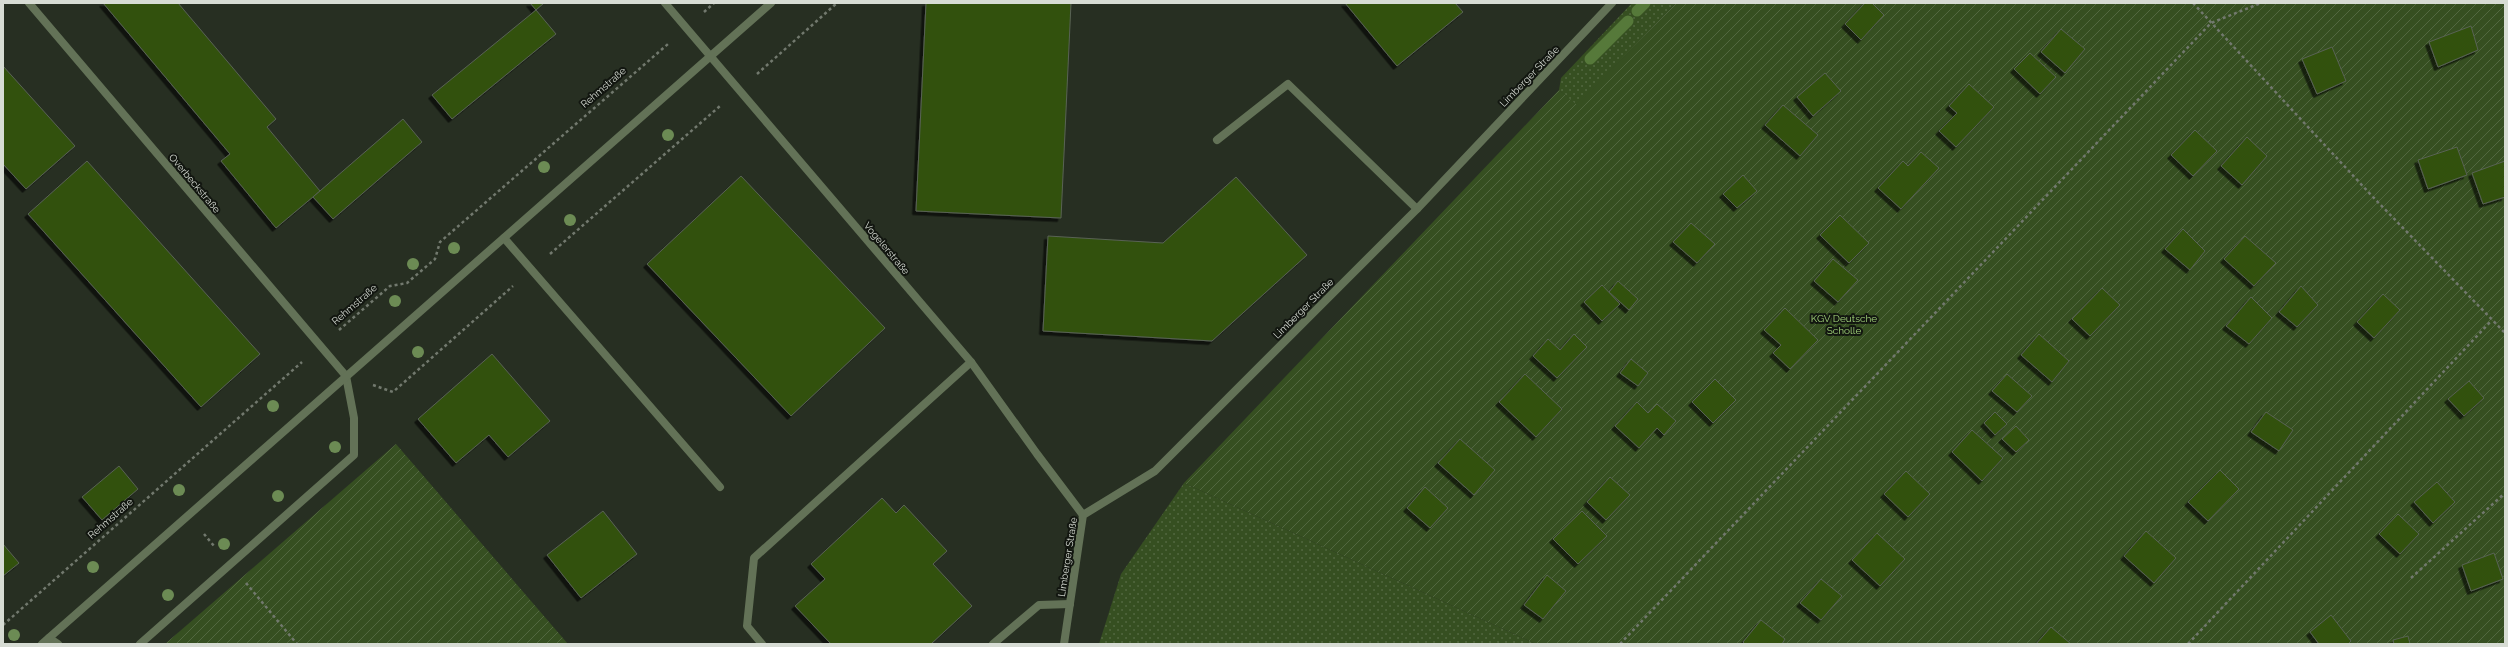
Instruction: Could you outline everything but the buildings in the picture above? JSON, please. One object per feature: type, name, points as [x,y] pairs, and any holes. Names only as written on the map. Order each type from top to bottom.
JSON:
[{"type":"street","name":"Overbeckstraße","points":[[28,3],[346,376]]},
{"type":"street","name":"Vogelerstraße","points":[[665,3],[971,362],[1037,454],[1084,514]]},
{"type":"street","points":[[42,644],[771,3]]},
{"type":"street","name":"Limberger Straße","points":[[1064,644],[1084,514],[1155,471],[1416,209],[1612,3]]},
{"type":"street","points":[[1216,140],[1288,84],[1416,209]]},
{"type":"street","points":[[504,238],[720,487]]},
{"type":"street","points":[[762,644],[747,626],[754,558],[971,362]]},
{"type":"street","points":[[140,644],[354,455],[354,418],[346,376]]},
{"type":"street","points":[[993,644],[1039,605],[1070,604]]},
{"type":"street","points":[[49,638],[58,644]]},
{"type":"path","name":"Rehmstraße","points":[[3,625],[390,286],[407,283],[435,259],[440,242],[714,3]]},
{"type":"path","points":[[346,376],[393,392],[837,3]]},
{"type":"path","points":[[2193,3],[2372,196],[2505,333]]},
{"type":"path","points":[[1620,644],[2211,23],[2261,3]]},
{"type":"path","points":[[2188,644],[2492,320]]},
{"type":"path","points":[[2411,578],[2505,493]]},
{"type":"green space","points":[[1632,3],[1676,3],[1577,106],[1559,90],[1561,78]]},
{"type":"green space","name":"KGV Deutsche Scholle","points":[[1676,3],[2505,3],[2505,644],[1536,644],[1184,483],[1559,90],[1577,105]]},
{"type":"green space","points":[[396,444],[568,644],[165,644]]},
{"type":"green space","points":[[1184,483],[1536,644],[1099,644],[1121,574]]},
{"type":"waterway","points":[[1637,11],[1645,3]]},
{"type":"waterway","points":[[1590,59],[1628,21]]}]
